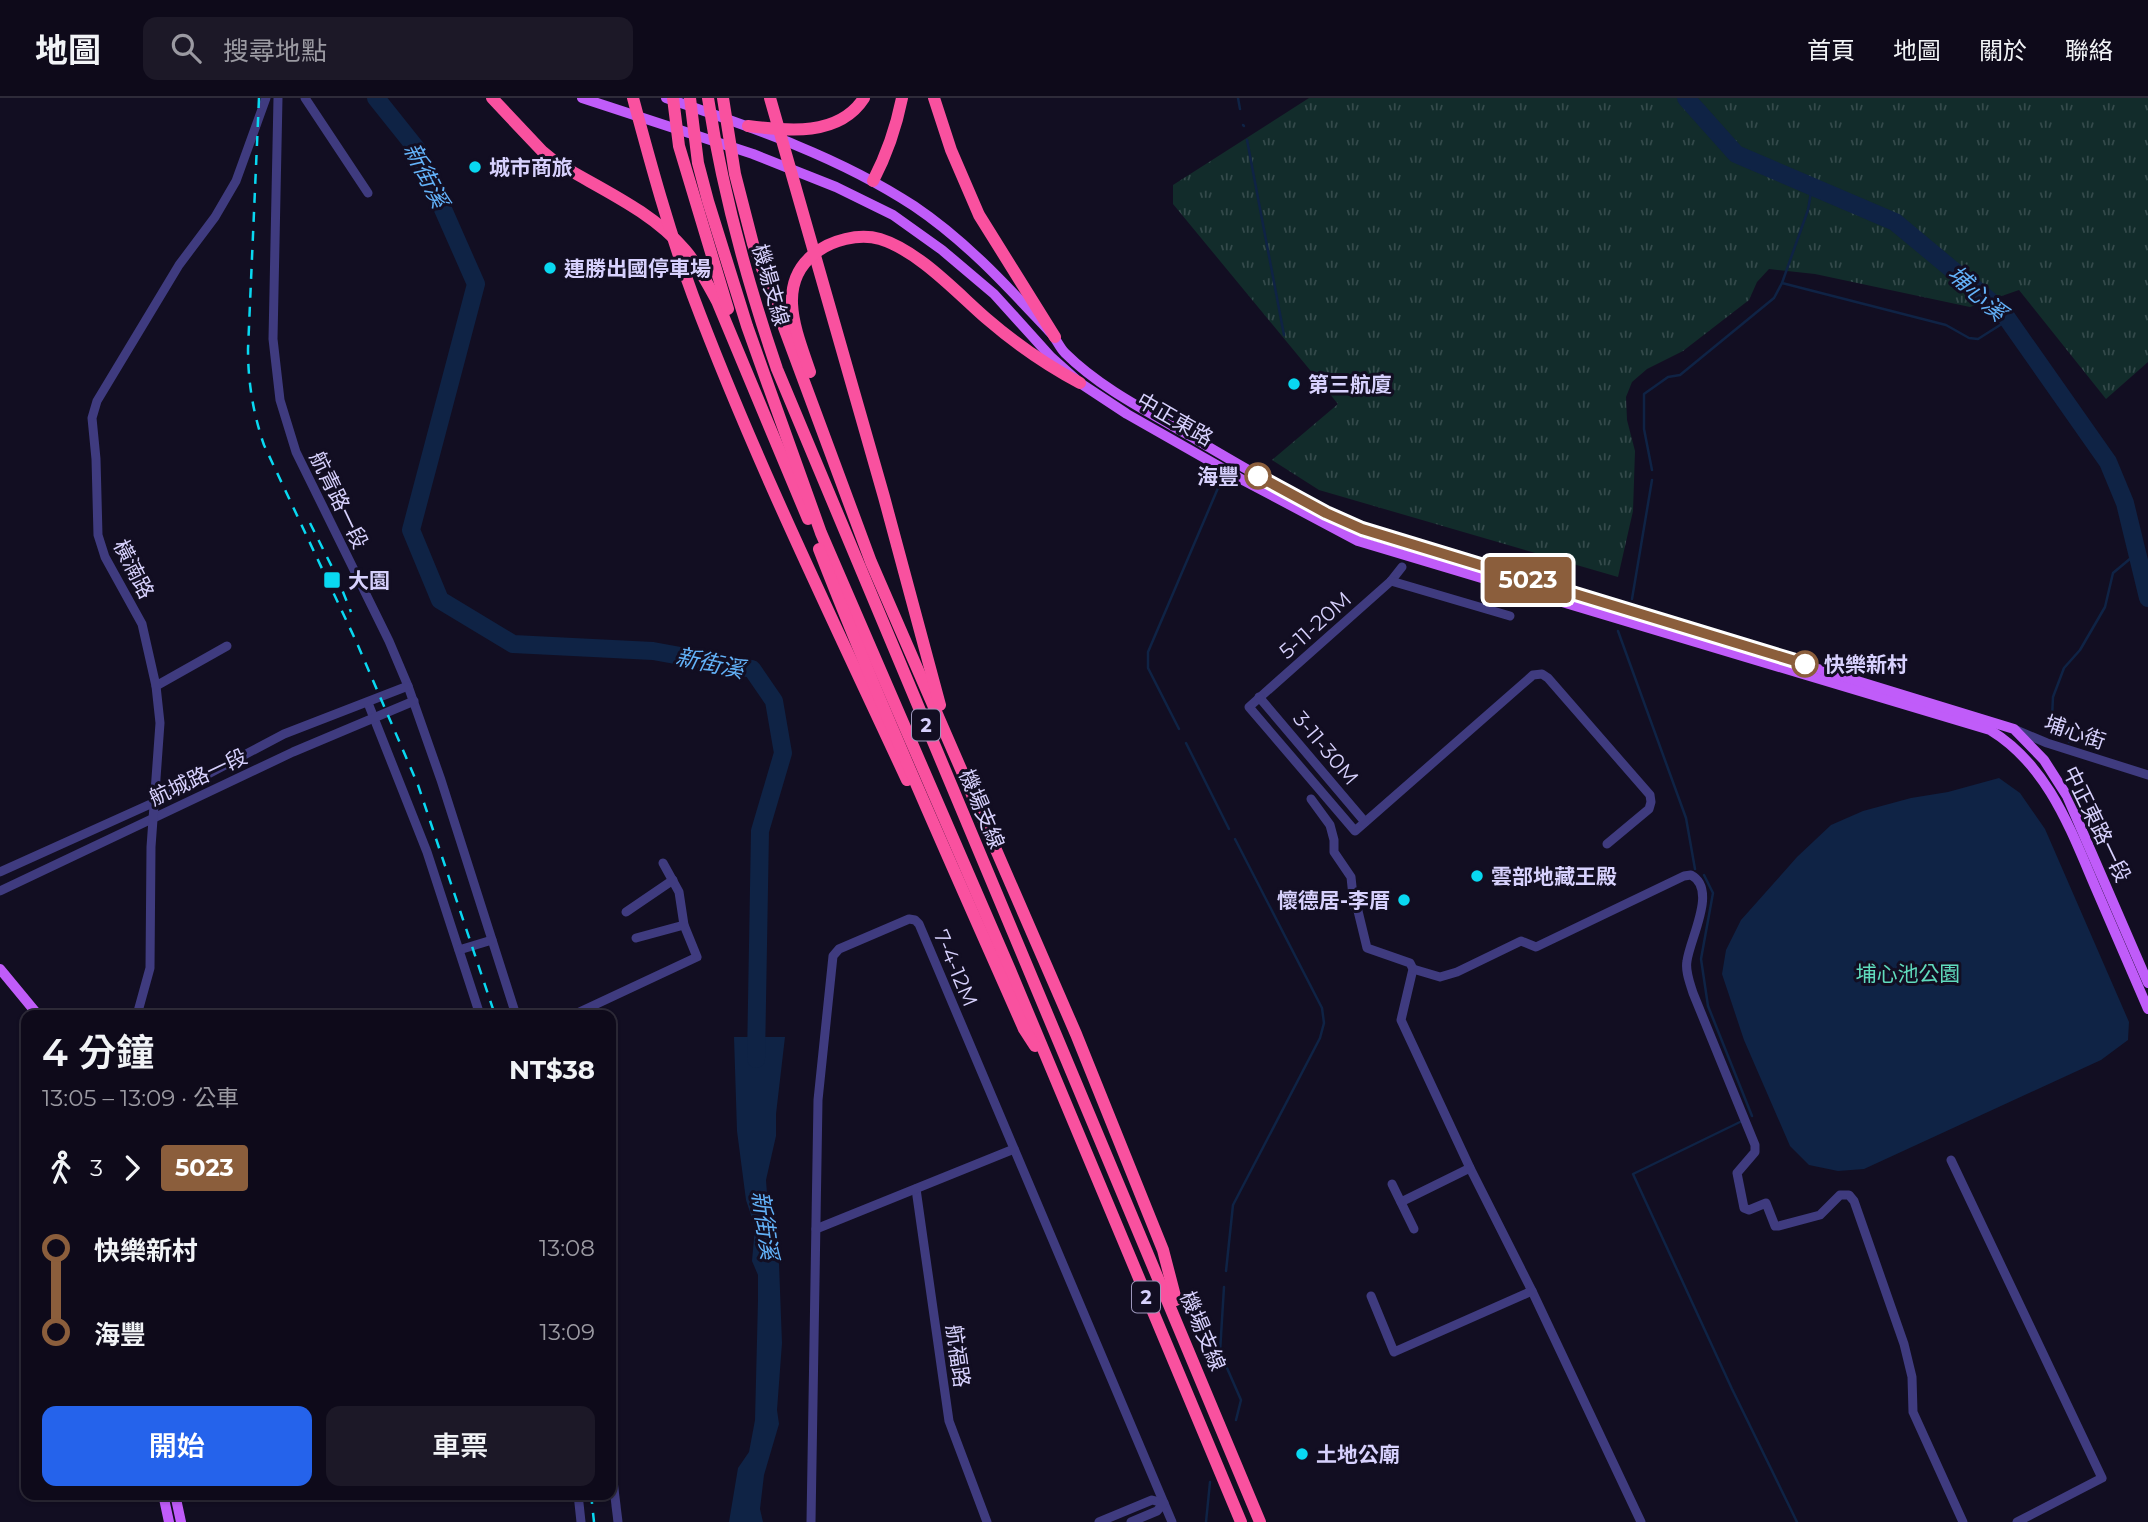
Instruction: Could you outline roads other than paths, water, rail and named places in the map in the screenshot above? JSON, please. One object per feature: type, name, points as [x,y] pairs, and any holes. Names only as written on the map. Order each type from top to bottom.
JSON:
[{"type":"highway","points":[[492,98],[554,161],[648,216],[670,234],[702,274],[717,301],[788,468],[847,620],[1002,979],[1024,1029],[1052,1073]]},
{"type":"highway","points":[[633,98],[666,215],[692,293],[749,435],[967,912],[1002,979]]},
{"type":"highway","points":[[673,98],[678,146],[746,370]]},
{"type":"highway","name":"機場支線","points":[[690,98],[698,163],[708,201],[747,326],[821,533],[1241,1522]]},
{"type":"highway","name":"機場支線","points":[[708,98],[715,144],[752,296],[777,369],[1260,1522]]},
{"type":"highway","points":[[723,98],[735,174],[753,244],[871,562],[1076,1034],[1163,1250],[1185,1338]]},
{"type":"highway","points":[[770,98],[884,497],[941,707],[944,729]]},
{"type":"highway","points":[[748,126],[786,131],[809,130],[831,124],[864,98]]},
{"type":"highway","points":[[873,181],[896,129],[902,98]]},
{"type":"highway","points":[[934,98],[951,150],[979,215],[1055,337]]},
{"type":"highway","points":[[837,466],[830,430],[794,325],[791,301],[794,280],[800,268],[821,248],[839,241],[859,237],[879,239],[903,250],[1030,354],[1080,383]]},
{"type":"main road","name":"中正東路","points":[[582,98],[753,154],[864,199],[912,227],[994,294],[1051,357],[1080,383],[1127,414],[1231,474],[1358,541],[1990,730],[2009,741],[2035,768]]},
{"type":"main road","name":"中正東路","points":[[666,98],[748,126],[828,158],[873,181],[939,224],[982,259],[1055,337],[1064,352],[1111,389],[1235,464],[1326,513],[1362,529],[2014,729]]},
{"type":"main road","points":[[864,199],[873,181]]},
{"type":"main road","name":"中正東路一段","points":[[2014,729],[2044,760],[2067,796],[2148,983]]},
{"type":"main road","name":"中正東路一段","points":[[2035,768],[2062,810],[2148,1009]]},
{"type":"main road","points":[[0,969],[34,1010]]},
{"type":"main road","points":[[164,1500],[169,1522]]},
{"type":"main road","points":[[176,1500],[181,1522]]},
{"type":"street","name":"橫湳路","points":[[137,1010],[149,968],[150,883],[160,723],[156,686],[142,624],[105,557],[99,536],[92,418],[97,401],[179,265],[215,217],[236,181],[266,98]]},
{"type":"street","name":"航青路一段","points":[[278,98],[273,340],[280,400],[296,452],[390,641],[414,701],[514,1010]]},
{"type":"street","points":[[305,98],[368,193]]},
{"type":"street","name":"5-11-20M","points":[[1249,706],[1391,581],[1402,567]]},
{"type":"street","points":[[1391,581],[1510,616]]},
{"type":"street","points":[[156,686],[227,646]]},
{"type":"street","points":[[1365,822],[1533,676],[1542,674],[1650,795],[1649,809],[1608,845]]},
{"type":"street","name":"航城路一段","points":[[0,872],[155,802],[284,734],[408,686]]},
{"type":"street","name":"3-11-30M","points":[[1249,706],[1354,831],[1365,822],[1259,697]]},
{"type":"street","name":"航城路一段","points":[[0,891],[293,752],[414,701]]},
{"type":"street","points":[[368,702],[426,852],[478,1010]]},
{"type":"street","name":"埔心街","points":[[1990,730],[2014,729],[2047,743],[2148,775]]},
{"type":"street","points":[[1311,799],[1330,825],[1334,852],[1351,877],[1354,906],[1358,911],[1367,948],[1410,963],[1413,969],[1401,1020],[1641,1522]]},
{"type":"street","points":[[584,1010],[697,957],[684,925],[679,892],[663,863]]},
{"type":"street","points":[[1413,969],[1440,977],[1457,972],[1521,941],[1535,947],[1684,876],[1697,878],[1703,892],[1687,970],[1693,993],[1755,1145],[1755,1152],[1737,1173],[1744,1209],[1749,1210],[1766,1203],[1775,1226],[1779,1226],[1820,1215],[1840,1195],[1849,1195],[1854,1201],[1904,1344],[1912,1377],[1913,1412],[1963,1522]]},
{"type":"street","points":[[625,912],[673,880]]},
{"type":"street","name":"7-4-12M","points":[[811,1522],[818,1100],[835,951],[909,919],[919,924],[1172,1522]]},
{"type":"street","points":[[636,938],[684,925]]},
{"type":"street","points":[[459,950],[492,940]]},
{"type":"street","points":[[816,1229],[1014,1149]]},
{"type":"street","points":[[1951,1160],[2102,1478],[2017,1522]]},
{"type":"street","points":[[1401,1202],[1470,1168]]},
{"type":"street","points":[[1392,1184],[1414,1229]]},
{"type":"street","name":"航福路","points":[[916,1189],[949,1421],[987,1522]]},
{"type":"street","points":[[1371,1296],[1394,1352],[1532,1291]]},
{"type":"street","points":[[579,1500],[581,1522]]},
{"type":"street","points":[[615,1500],[618,1522]]},
{"type":"street","points":[[1099,1522],[1152,1500],[1164,1503],[1157,1511],[1131,1522]]},
{"type":"water","name":"埔心池公園","points":[[1999,778],[2020,793],[2045,829],[2129,1022],[2128,1040],[2101,1060],[1864,1169],[1838,1171],[1809,1165],[1790,1146],[1744,1040],[1722,974],[1726,950],[1741,920],[1797,857],[1831,825],[1863,811]]},
{"type":"water","points":[[734,1037],[785,1037],[776,1136],[766,1180],[767,1194],[776,1212],[782,1343],[777,1410],[779,1424],[764,1475],[760,1509],[763,1522],[729,1522],[738,1468],[749,1452],[755,1420],[758,1300],[758,1275],[752,1261],[755,1227],[746,1200],[737,1131]]},
{"type":"waterway","name":"新街溪","points":[[376,98],[416,148],[476,284],[411,530],[440,600],[513,644],[653,651],[752,669],[774,701],[783,753],[760,831],[756,1059]]},
{"type":"waterway","points":[[1238,98],[1240,109]]},
{"type":"waterway","name":"埔心溪","points":[[1686,98],[1736,154],[1895,222],[2002,311],[2108,462],[2125,503],[2148,598]]},
{"type":"waterway","points":[[1247,140],[1284,335]]},
{"type":"waterway","points":[[1652,470],[1644,429],[1644,394],[1668,377],[1680,375],[1774,298],[1808,210],[1812,186]]},
{"type":"waterway","points":[[1782,283],[1946,325],[1969,338],[1978,339],[2008,320]]},
{"type":"waterway","points":[[1632,599],[1652,480]]},
{"type":"waterway","points":[[1179,729],[1148,668],[1148,652],[1221,481]]},
{"type":"waterway","points":[[2069,742],[2070,731],[2064,723],[2052,718],[2053,697],[2064,668],[2080,650],[2105,607],[2113,573],[2137,553]]},
{"type":"waterway","points":[[1618,631],[1686,818],[1695,869]]},
{"type":"waterway","points":[[1186,743],[1229,829]]},
{"type":"waterway","points":[[1226,1271],[1233,1205],[1320,1038],[1324,1023],[1322,1008],[1235,839]]},
{"type":"waterway","points":[[1704,875],[1713,893],[1701,959],[1708,1006],[1752,1116]]},
{"type":"waterway","points":[[1740,1122],[1633,1174],[1732,1389],[1797,1522]]},
{"type":"waterway","points":[[1224,1287],[1220,1352],[1241,1400],[1236,1420]]},
{"type":"waterway","points":[[1206,1522],[1210,1482]]},
{"type":"railway","points":[[259,98],[248,349],[250,385],[257,421],[264,445],[356,641],[418,785],[493,1010]]},
{"type":"railway","points":[[310,523],[351,612]]},
{"type":"railway","points":[[592,1500],[594,1522]]},
{"type":"place","name":"城市商旅","points":[[475,167]]},
{"type":"place","name":"連勝出國停車場","points":[[550,268]]},
{"type":"place","name":"第三航廈","points":[[1294,384]]},
{"type":"place","name":"海豐","points":[[1258,476]]},
{"type":"place","name":"大園","points":[[332,580]]},
{"type":"place","name":"快樂新村","points":[[1805,664]]},
{"type":"place","name":"雲部地藏王殿","points":[[1477,876]]},
{"type":"place","name":"懷德居-李厝","points":[[1404,900]]},
{"type":"place","name":"土地公廟","points":[[1302,1454]]}]
